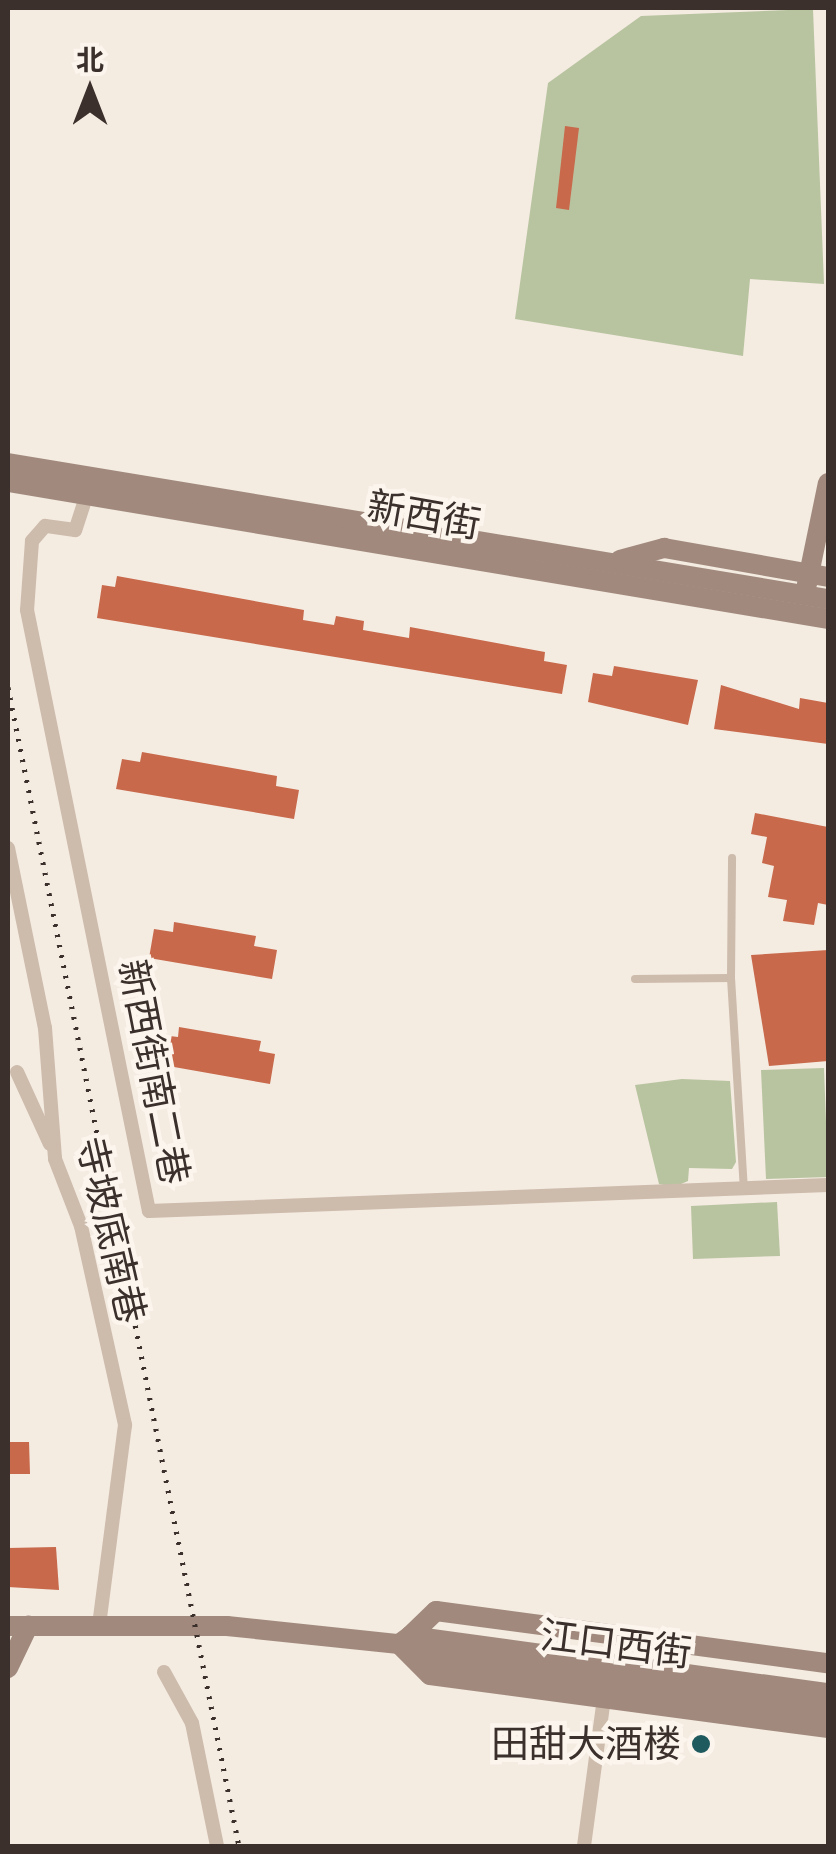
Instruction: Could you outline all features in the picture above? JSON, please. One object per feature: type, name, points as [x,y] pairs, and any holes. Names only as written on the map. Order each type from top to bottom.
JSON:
[{"type":"main road","name":"新西街","points":[[8,463],[612,562],[814,582],[828,599]]},
{"type":"main road","name":"新西街","points":[[8,482],[828,619]]},
{"type":"main road","points":[[814,582],[828,483]]},
{"type":"main road","points":[[668,1638],[664,1687],[604,1698],[430,1675],[406,1645],[436,1611],[668,1638],[828,1663]]},
{"type":"main road","points":[[8,1668],[18,1626]]},
{"type":"main road","name":"江口西街","points":[[18,1626],[228,1626],[406,1645],[664,1687],[762,1708],[828,1709]]},
{"type":"main road","name":"江口西街","points":[[664,1687],[828,1693]]},
{"type":"main road","points":[[762,1708],[828,1728]]},
{"type":"street","name":"新西街南二巷","points":[[87,494],[75,530],[46,526],[32,541],[27,610],[149,1212],[828,1185]]},
{"type":"street","name":"寺坡底南巷","points":[[8,848],[45,1028],[56,1159],[81,1226],[124,1424],[99,1626]]},
{"type":"street","points":[[17,1072],[56,1159]]},
{"type":"street","points":[[164,1672],[192,1723],[217,1846]]},
{"type":"street","points":[[584,1846],[604,1698]]},
{"type":"lane","points":[[732,858],[731,978],[744,1189]]},
{"type":"lane","points":[[634,979],[731,978]]},
{"type":"green space","points":[[813,9],[824,284],[750,279],[743,356],[515,319],[548,83],[641,16]]},
{"type":"green space","points":[[824,1068],[828,1177],[766,1179],[761,1070]]},
{"type":"green space","points":[[682,1079],[730,1081],[736,1162],[732,1169],[689,1168],[688,1181],[674,1187],[659,1184],[635,1085]]},
{"type":"green space","points":[[777,1202],[780,1256],[693,1259],[691,1206]]},
{"type":"building","points":[[565,126],[579,128],[569,210],[556,208]]},
{"type":"building","points":[[117,576],[304,610],[303,620],[334,625],[336,616],[364,621],[363,630],[409,638],[410,627],[545,652],[544,661],[567,665],[562,694],[97,618],[102,585],[115,587]]},
{"type":"building","points":[[614,666],[698,680],[688,725],[588,702],[593,673],[612,676]]},
{"type":"building","points":[[721,685],[799,709],[800,698],[828,703],[828,744],[714,729]]},
{"type":"building","points":[[142,752],[277,776],[276,786],[299,790],[294,819],[116,789],[122,759],[140,762]]},
{"type":"building","points":[[755,813],[828,827],[828,905],[818,903],[814,925],[783,921],[787,900],[768,897],[774,866],[762,863],[767,837],[751,834]]},
{"type":"building","points":[[174,922],[256,936],[254,946],[277,950],[272,979],[149,958],[154,929],[173,932]]},
{"type":"building","points":[[828,950],[828,1061],[769,1066],[751,955]]},
{"type":"building","points":[[179,1027],[261,1041],[259,1051],[275,1054],[270,1084],[157,1064],[162,1035],[178,1037]]},
{"type":"building","points":[[8,1442],[29,1442],[30,1474],[8,1474]]},
{"type":"building","points":[[56,1547],[59,1590],[8,1587],[8,1548]]},
{"type":"railway","points":[[8,687],[239,1846]]},
{"type":"place","name":"田甜大酒楼","points":[[701,1744]]}]
